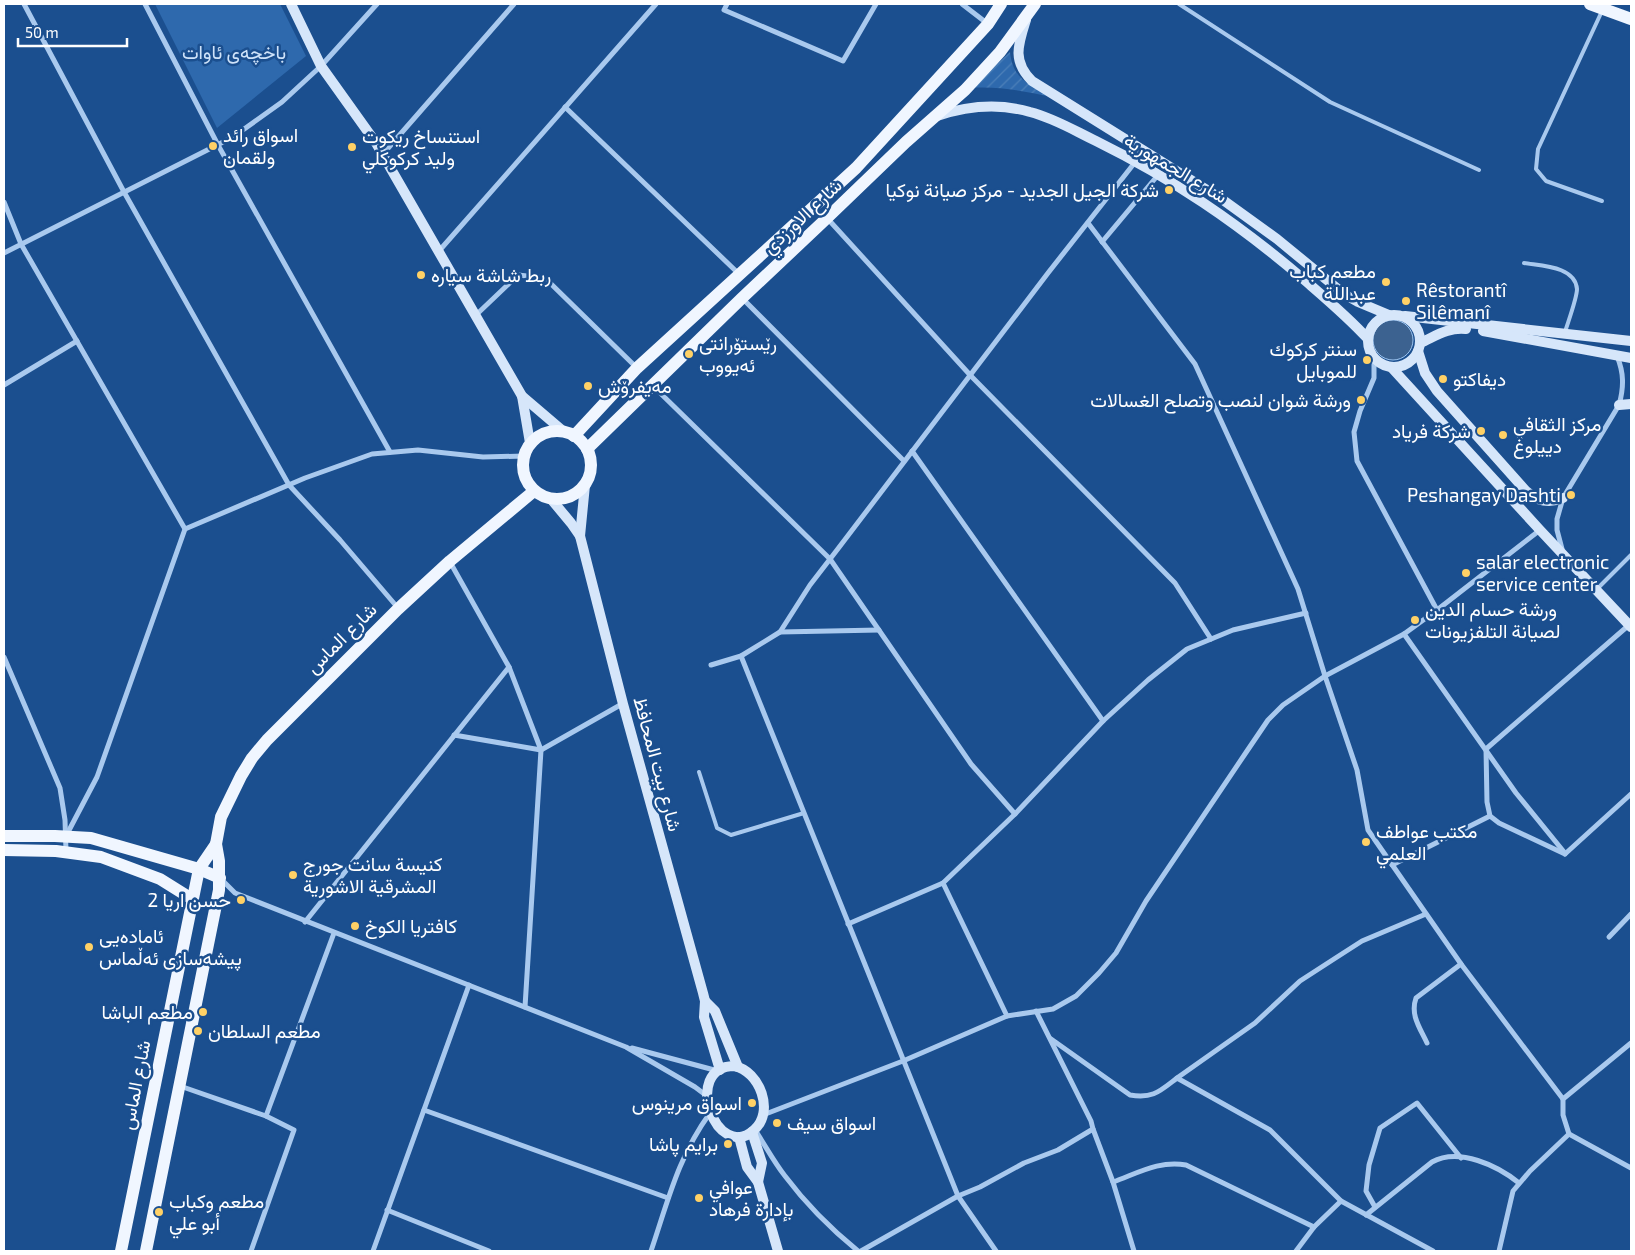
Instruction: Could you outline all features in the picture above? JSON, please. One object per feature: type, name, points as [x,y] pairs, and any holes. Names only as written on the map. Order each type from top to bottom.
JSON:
[{"type":"main road","name":"شارع الاورزدي","points":[[568,433],[738,274],[856,168],[988,24],[1001,4]]},
{"type":"main road","name":"شارع الاورزدي","points":[[587,449],[742,298],[932,118],[965,90],[1000,52],[1035,4]]},
{"type":"main road","points":[[1590,4],[1631,19]]},
{"type":"main road","points":[[548,432],[568,433],[587,449],[590,458],[591,467],[585,485],[570,497],[561,500],[542,496],[534,491],[525,478],[524,456],[530,443],[542,434],[548,432]]},
{"type":"main road","name":"شارع الماس","points":[[146,1251],[219,890],[220,878],[216,844],[222,817],[241,776],[252,758],[282,723],[398,609],[450,561],[534,491]]},
{"type":"main road","points":[[4,836],[66,836],[97,839],[199,869],[220,878]]},
{"type":"main road","name":"شارع الماس","points":[[121,1251],[199,869],[216,844]]},
{"type":"main road","points":[[4,850],[66,852],[101,857],[160,879],[192,900]]},
{"type":"street","points":[[24,4],[124,192],[289,485],[340,540],[398,609]]},
{"type":"street","points":[[145,4],[218,145],[390,452]]},
{"type":"street","points":[[291,4],[321,66],[383,155],[522,396],[530,443]]},
{"type":"street","points":[[4,253],[233,137],[282,102],[321,66],[377,4]]},
{"type":"street","points":[[383,155],[514,4]]},
{"type":"street","points":[[439,251],[656,4]]},
{"type":"street","points":[[727,4],[724,10],[843,61],[876,4]]},
{"type":"street","points":[[962,4],[988,24]]},
{"type":"street","name":"شارع الجمهورية","points":[[1027,16],[1018,50],[1021,67],[1032,81],[1223,200],[1264,229],[1344,294],[1389,315]]},
{"type":"street","name":"شارع الجمهورية","points":[[932,118],[972,107],[991,106],[1030,112],[1049,118],[1136,161],[1208,205],[1256,241],[1331,302],[1368,339]]},
{"type":"street","points":[[565,107],[738,274]]},
{"type":"street","points":[[711,665],[741,656],[780,632],[810,585],[1136,161]]},
{"type":"street","points":[[1102,242],[1160,174]]},
{"type":"street","points":[[4,202],[21,244],[185,529]]},
{"type":"street","points":[[827,218],[971,376],[1175,584],[1211,639]]},
{"type":"street","points":[[1088,223],[1195,364],[1298,589],[1357,770],[1368,830],[1461,964],[1563,1099],[1563,1115],[1569,1134],[1631,1168]]},
{"type":"street","points":[[475,315],[518,275],[545,278],[637,368]]},
{"type":"street","points":[[742,298],[904,462]]},
{"type":"street","points":[[1631,341],[1397,314],[1381,318],[1375,323],[1368,339],[1368,345],[1374,357],[1379,362],[1391,366],[1407,364],[1414,358],[1419,347],[1448,330],[1457,328],[1631,358]]},
{"type":"street","points":[[1405,316],[1412,321],[1420,335],[1419,347],[1425,373],[1434,386],[1526,491],[1532,496],[1547,501],[1563,498]]},
{"type":"street","points":[[4,384],[77,340]]},
{"type":"street","points":[[1568,561],[1557,530],[1557,519],[1563,498],[1619,405],[1622,395],[1623,375],[1616,355]]},
{"type":"street","points":[[1374,357],[1374,378],[1360,411],[1354,432],[1357,461],[1437,610]]},
{"type":"street","points":[[1391,366],[1568,561],[1630,626],[1486,749]]},
{"type":"street","points":[[652,385],[830,559],[972,764],[1015,814]]},
{"type":"street","points":[[522,396],[568,433]]},
{"type":"street","points":[[1619,405],[1631,404]]},
{"type":"street","points":[[66,836],[97,777],[185,529],[289,485],[372,454],[418,450],[483,457],[524,456]]},
{"type":"street","points":[[912,451],[1103,721]]},
{"type":"street","name":"شارع بيت المحافظ","points":[[585,485],[580,536],[705,1001],[705,1022],[719,1070]]},
{"type":"street","name":"شارع بيت المحافظ","points":[[551,499],[580,536]]},
{"type":"street","points":[[762,1115],[770,1114],[903,1061],[1007,1016],[1052,1009],[1076,996],[1099,974],[1116,953],[1146,901],[1268,720],[1283,705],[1325,676],[1404,634],[1540,530]]},
{"type":"street","points":[[450,561],[509,668],[542,750],[525,1008]]},
{"type":"street","points":[[848,924],[942,883],[1015,814],[1103,721],[1148,680],[1187,650],[1233,630],[1306,613]]},
{"type":"street","points":[[780,632],[879,630]]},
{"type":"street","points":[[1404,634],[1516,793],[1566,854]]},
{"type":"street","points":[[741,656],[958,1196],[996,1251]]},
{"type":"street","points":[[4,657],[54,772],[63,804],[66,852]]},
{"type":"street","points":[[305,922],[509,668]]},
{"type":"street","points":[[454,735],[542,750],[624,704]]},
{"type":"street","points":[[1486,749],[1487,802],[1490,816],[1507,827],[1566,854]]},
{"type":"street","points":[[1566,854],[1631,794]]},
{"type":"street","points":[[1392,865],[1490,816]]},
{"type":"street","points":[[220,878],[235,893],[626,1047],[707,1096]]},
{"type":"street","points":[[942,883],[1007,1016]]},
{"type":"street","points":[[1050,1038],[1130,1095],[1146,1097],[1154,1095],[1255,1023],[1300,981],[1327,963],[1362,941],[1426,914]]},
{"type":"street","points":[[1609,937],[1631,914]]},
{"type":"street","points":[[266,1116],[334,933]]},
{"type":"street","points":[[1427,1043],[1415,1018],[1414,1006],[1416,998],[1461,964]]},
{"type":"street","points":[[373,1251],[469,986]]},
{"type":"street","name":"شارع بيت المحافظ","points":[[705,1001],[715,1011],[738,1067],[749,1073],[757,1082],[763,1098],[762,1115],[754,1131]]},
{"type":"street","points":[[1036,1012],[1091,1121],[1113,1182],[1134,1251]]},
{"type":"street","points":[[1563,1099],[1630,1045]]},
{"type":"street","points":[[626,1047],[719,1070]]},
{"type":"street","points":[[738,1067],[730,1066],[719,1070],[710,1080],[707,1096],[710,1113],[714,1121],[729,1135],[739,1137],[754,1131]]},
{"type":"street","points":[[1177,1078],[1270,1130],[1341,1201],[1433,1251]]},
{"type":"street","points":[[179,1086],[266,1116],[294,1130],[251,1251]]},
{"type":"street","points":[[1375,1207],[1366,1191],[1369,1165],[1380,1128],[1417,1103],[1461,1158]]},
{"type":"street","points":[[424,1110],[668,1198]]},
{"type":"street","points":[[651,1251],[678,1166],[710,1113]]},
{"type":"street","points":[[754,1131],[784,1175],[811,1208],[837,1234],[859,1251],[958,1196],[980,1187],[1024,1163],[1058,1150],[1093,1129]]},
{"type":"street","points":[[754,1131],[762,1163],[758,1182]]},
{"type":"street","points":[[1499,1251],[1513,1191],[1530,1171],[1569,1134]]},
{"type":"street","points":[[739,1137],[747,1167],[758,1182],[778,1251]]},
{"type":"street","points":[[1366,1214],[1432,1162],[1442,1158],[1461,1158],[1495,1167],[1519,1184]]},
{"type":"street","points":[[1113,1182],[1163,1164],[1175,1163],[1186,1166],[1314,1227]]},
{"type":"street","points":[[1296,1251],[1314,1227],[1341,1201]]},
{"type":"street","points":[[387,1210],[489,1251]]},
{"type":"lane","points":[[1179,4],[1330,102],[1479,170]]},
{"type":"lane","points":[[1602,201],[1546,181],[1536,169],[1538,149],[1603,9]]},
{"type":"lane","points":[[1524,263],[1562,270],[1573,279],[1577,290],[1565,334]]},
{"type":"lane","points":[[1596,590],[1631,555]]},
{"type":"lane","points":[[699,772],[717,828],[723,832],[731,835],[804,814]]},
{"type":"green space","name":"باخچەی ئاوات","points":[[155,4],[280,4],[306,56],[217,128]]},
{"type":"green space","points":[[1010,52],[1018,75],[1051,97],[1011,90],[970,88]]},
{"type":"shaded area","points":[[1389,320],[1397,320],[1404,323],[1410,329],[1413,340],[1410,351],[1404,357],[1397,360],[1389,360],[1382,357],[1376,351],[1373,344],[1373,336],[1376,329],[1382,323]]},
{"type":"place","name":"اسواق رائد ولقمان","points":[[213,146]]},
{"type":"place","name":"استنساخ ريكوت وليد كركوكلي","points":[[352,147]]},
{"type":"place","name":"شركة الجيل الجديد - مركز صيانة نوكيا","points":[[1169,190]]},
{"type":"place","name":"ربط شاشة سياره","points":[[421,275]]},
{"type":"place","name":"مطعم كباب عبداللة","points":[[1386,282]]},
{"type":"place","name":"Rêstorantî Silêmanî","points":[[1406,301]]},
{"type":"place","name":"رێستۆرانتی ئەیووب","points":[[689,354]]},
{"type":"place","name":"سنتر كركوك للموبايل","points":[[1367,360]]},
{"type":"place","name":"ديفاكتو","points":[[1443,379]]},
{"type":"place","name":"مەیفرۆش","points":[[588,386]]},
{"type":"place","name":"ورشة شوان لنصب وتصلح الغسالات","points":[[1361,400]]},
{"type":"place","name":"شركة فرياد","points":[[1481,431]]},
{"type":"place","name":"مركز الثقافي دييلوغ","points":[[1503,435]]},
{"type":"place","name":"Peshangay Dashti","points":[[1571,495]]},
{"type":"place","name":"salar electronic service center","points":[[1466,573]]},
{"type":"place","name":"ورشة حسام الدين لصيانة التلفزيونات","points":[[1415,620]]},
{"type":"place","name":"مكتب عواطف العلمي","points":[[1366,842]]},
{"type":"place","name":"كنيسة سانت جورج المشرقية الاشورية","points":[[293,875]]},
{"type":"place","name":"حسن اريا 2","points":[[241,900]]},
{"type":"place","name":"كافتريا الكوخ","points":[[355,926]]},
{"type":"place","name":"ئامادەیی پیشەسازی ئەڵماس","points":[[89,947]]},
{"type":"place","name":"مطعم الباشا","points":[[203,1012]]},
{"type":"place","name":"مطعم السلطان","points":[[198,1031]]},
{"type":"place","name":"اسواق مرينوس","points":[[752,1103]]},
{"type":"place","name":"اسواق سيف","points":[[777,1123]]},
{"type":"place","name":"برایم پاشا","points":[[728,1144]]},
{"type":"place","name":"عوافي بإدارة فرهاد","points":[[699,1198]]},
{"type":"place","name":"مطعم وكباب أبو علي","points":[[159,1212]]}]
